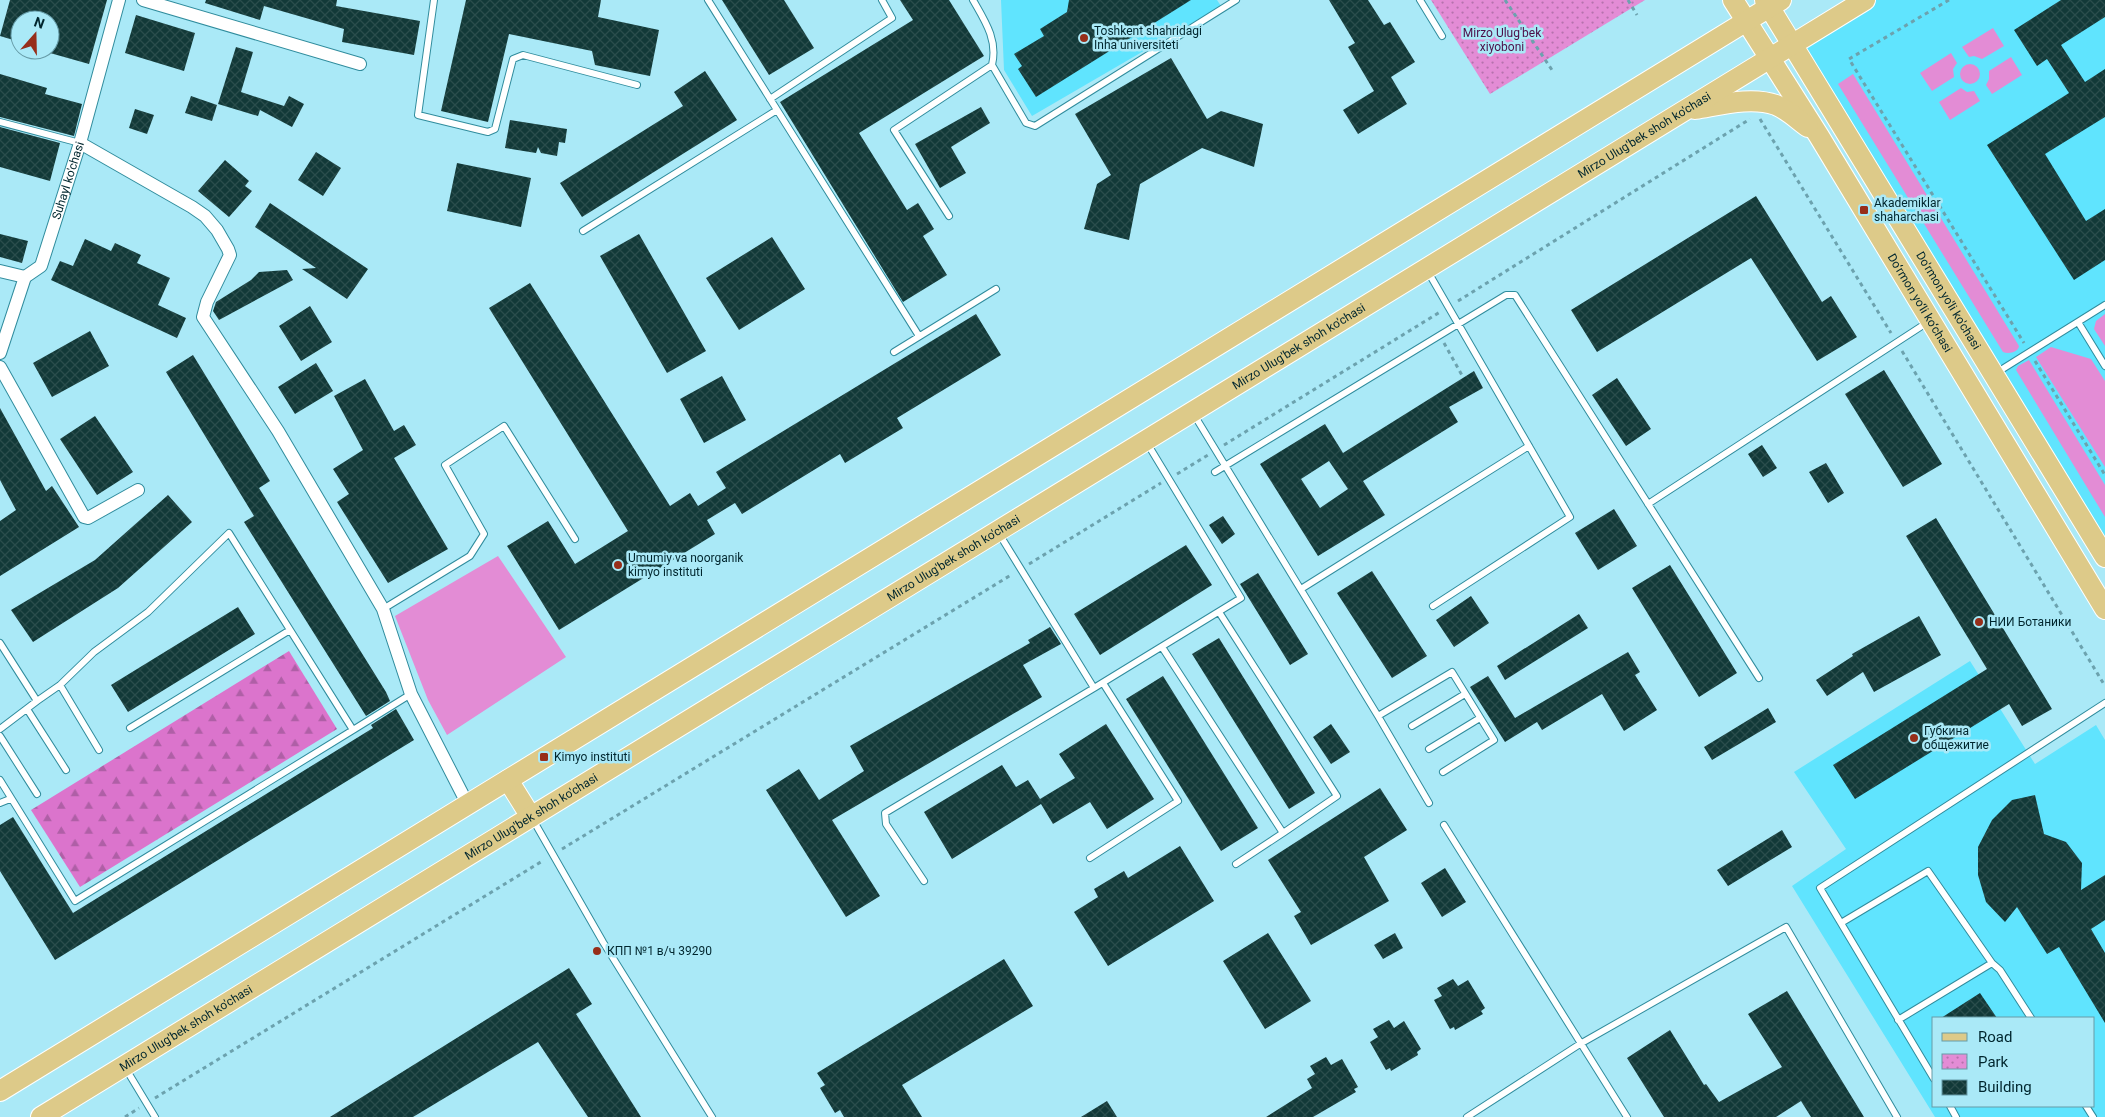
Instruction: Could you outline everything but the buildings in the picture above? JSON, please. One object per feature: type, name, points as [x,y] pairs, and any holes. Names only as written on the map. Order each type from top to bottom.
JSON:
[{"type":"main road","name":"Do‘rmon yo‘li ko‘chasi","points":[[1733,0],[1820,136],[2105,608]]},
{"type":"main road","name":"Mirzo Ulug'bek shoh ko'chasi","points":[[41,1117],[1866,0]]},
{"type":"main road","points":[[0,1091],[1746,21],[1772,2],[1793,44]]},
{"type":"main road","name":"Do'rmon yo'li ko'chasi","points":[[1793,44],[2105,557]]},
{"type":"main road","points":[[1684,111],[1733,103],[1776,105],[1820,136]]},
{"type":"main road","points":[[508,780],[531,817]]},
{"type":"street","name":"Suhayl ko'chasi","points":[[0,353],[25,277],[41,266],[80,144],[119,0]]},
{"type":"street","points":[[143,0],[360,64]]},
{"type":"street","points":[[80,144],[192,207],[205,216],[217,230],[230,255],[207,302],[203,317],[278,431],[383,609],[411,694],[468,805]]},
{"type":"street","points":[[0,271],[25,277]]},
{"type":"street","points":[[0,367],[84,517],[88,518],[138,490]]},
{"type":"lane","points":[[434,0],[418,115],[488,132],[495,129],[513,59],[523,55],[637,84]]},
{"type":"lane","points":[[708,0],[919,336]]},
{"type":"lane","points":[[770,99],[892,18],[882,0]]},
{"type":"lane","points":[[949,216],[894,130],[992,65],[995,54],[993,40],[990,30],[973,0]]},
{"type":"lane","points":[[992,65],[1026,123],[1035,126],[1236,0]]},
{"type":"lane","points":[[1420,0],[1442,36]]},
{"type":"lane","points":[[583,231],[777,110]]},
{"type":"lane","points":[[0,122],[80,144]]},
{"type":"lane","points":[[1427,269],[1570,517],[1433,606]]},
{"type":"lane","points":[[894,352],[996,288]]},
{"type":"lane","points":[[1215,472],[1506,295],[1515,296],[1760,678]]},
{"type":"lane","points":[[1994,374],[2105,305]]},
{"type":"lane","points":[[1648,504],[1931,320]]},
{"type":"lane","points":[[2078,322],[2105,366]]},
{"type":"lane","points":[[1192,412],[1429,803]]},
{"type":"lane","points":[[383,609],[470,556],[484,534],[445,464],[504,426],[575,539]]},
{"type":"lane","points":[[924,881],[886,824],[885,813],[1242,598],[1146,440]]},
{"type":"lane","points":[[1301,590],[1529,446]]},
{"type":"lane","points":[[997,532],[1094,688]]},
{"type":"lane","points":[[0,729],[60,685],[94,652],[148,612],[229,533],[353,730]]},
{"type":"lane","points":[[1219,612],[1337,796],[1236,864]]},
{"type":"lane","points":[[130,728],[290,630]]},
{"type":"lane","points":[[0,644],[38,701]]},
{"type":"lane","points":[[1162,647],[1283,833]]},
{"type":"lane","points":[[1378,716],[1452,672],[1494,740],[1443,772]]},
{"type":"lane","points":[[1090,858],[1178,801],[1103,683]]},
{"type":"lane","points":[[60,685],[99,750]]},
{"type":"lane","points":[[0,780],[10,799],[75,901],[411,694]]},
{"type":"lane","points":[[1412,726],[1466,694]]},
{"type":"lane","points":[[1932,1076],[1820,888],[2105,703]]},
{"type":"lane","points":[[27,708],[66,770]]},
{"type":"lane","points":[[1429,749],[1480,718]]},
{"type":"lane","points":[[0,736],[37,794]]},
{"type":"lane","points":[[0,803],[10,799]]},
{"type":"lane","points":[[531,817],[603,942],[712,1117]]},
{"type":"lane","points":[[1444,825],[1627,1117]]},
{"type":"lane","points":[[1841,923],[1928,871],[1992,962],[2000,970],[2030,1017]]},
{"type":"lane","points":[[1467,1117],[1580,1044],[1786,927],[1897,1117]]},
{"type":"lane","points":[[1898,1020],[1992,962]]},
{"type":"lane","points":[[124,1066],[155,1117]]},
{"type":"path","points":[[1505,0],[1552,70]]},
{"type":"path","points":[[1628,0],[1637,15]]},
{"type":"path","points":[[1948,0],[1848,59],[2105,475]]},
{"type":"path","points":[[1219,448],[1758,115],[2105,686]]},
{"type":"path","points":[[1440,336],[1463,377]]},
{"type":"path","points":[[1024,567],[1210,453]]},
{"type":"path","points":[[125,1117],[1016,572]]},
{"type":"shaded area","name":"Toshkent shahridagi Inha universiteti","points":[[1001,0],[1217,0],[1221,6],[1032,116],[1004,70]]},
{"type":"shaded area","points":[[1865,0],[2105,0],[2105,557],[1793,44]]},
{"type":"shaded area","points":[[1970,661],[2035,764],[2096,725],[2105,740],[2105,1117],[1935,1117],[1792,886],[1846,849],[1794,772]]},
{"type":"green space","name":"Mirzo Ulug'bek xiyoboni","points":[[1431,0],[1645,0],[1490,94]]},
{"type":"green space","points":[[1993,28],[2004,46],[1982,59],[1974,56],[1969,57],[1962,47]]},
{"type":"green space","points":[[1951,53],[1957,63],[1953,69],[1954,77],[1932,91],[1920,73]]},
{"type":"green space","points":[[2011,57],[2022,75],[1992,94],[1986,85],[1989,79],[1989,71]]},
{"type":"green space","points":[[1970,64],[1977,67],[1980,74],[1977,81],[1970,84],[1963,81],[1960,74],[1963,67]]},
{"type":"green space","points":[[1853,74],[2019,346],[2015,352],[2003,352],[1838,84]]},
{"type":"green space","points":[[1961,88],[1967,92],[1974,91],[1980,101],[1950,120],[1939,102]]},
{"type":"green space","points":[[2105,314],[2105,346],[2094,329],[2096,321]]},
{"type":"green space","points":[[2051,347],[2091,359],[2105,381],[2105,467],[2036,357]]},
{"type":"green space","points":[[2029,360],[2105,485],[2105,517],[2016,370],[2018,366]]},
{"type":"green space","points":[[498,556],[566,657],[447,735],[428,700],[395,616]]},
{"type":"green space","points":[[289,651],[337,729],[80,887],[31,810]]},
{"type":"place","name":"Toshkent shahridagi Inha universiteti","points":[[1084,38]]},
{"type":"place","name":"Akademiklar shaharchasi","points":[[1864,210]]},
{"type":"place","name":"Umumiy va noorganik kimyo instituti","points":[[618,565]]},
{"type":"place","name":"НИИ Ботаники","points":[[1979,622]]},
{"type":"place","name":"Губкина общежитие","points":[[1914,738]]},
{"type":"place","name":"Kimyo instituti","points":[[544,757]]},
{"type":"place","name":"КПП №1 в/ч 39290","points":[[597,951]]}]
